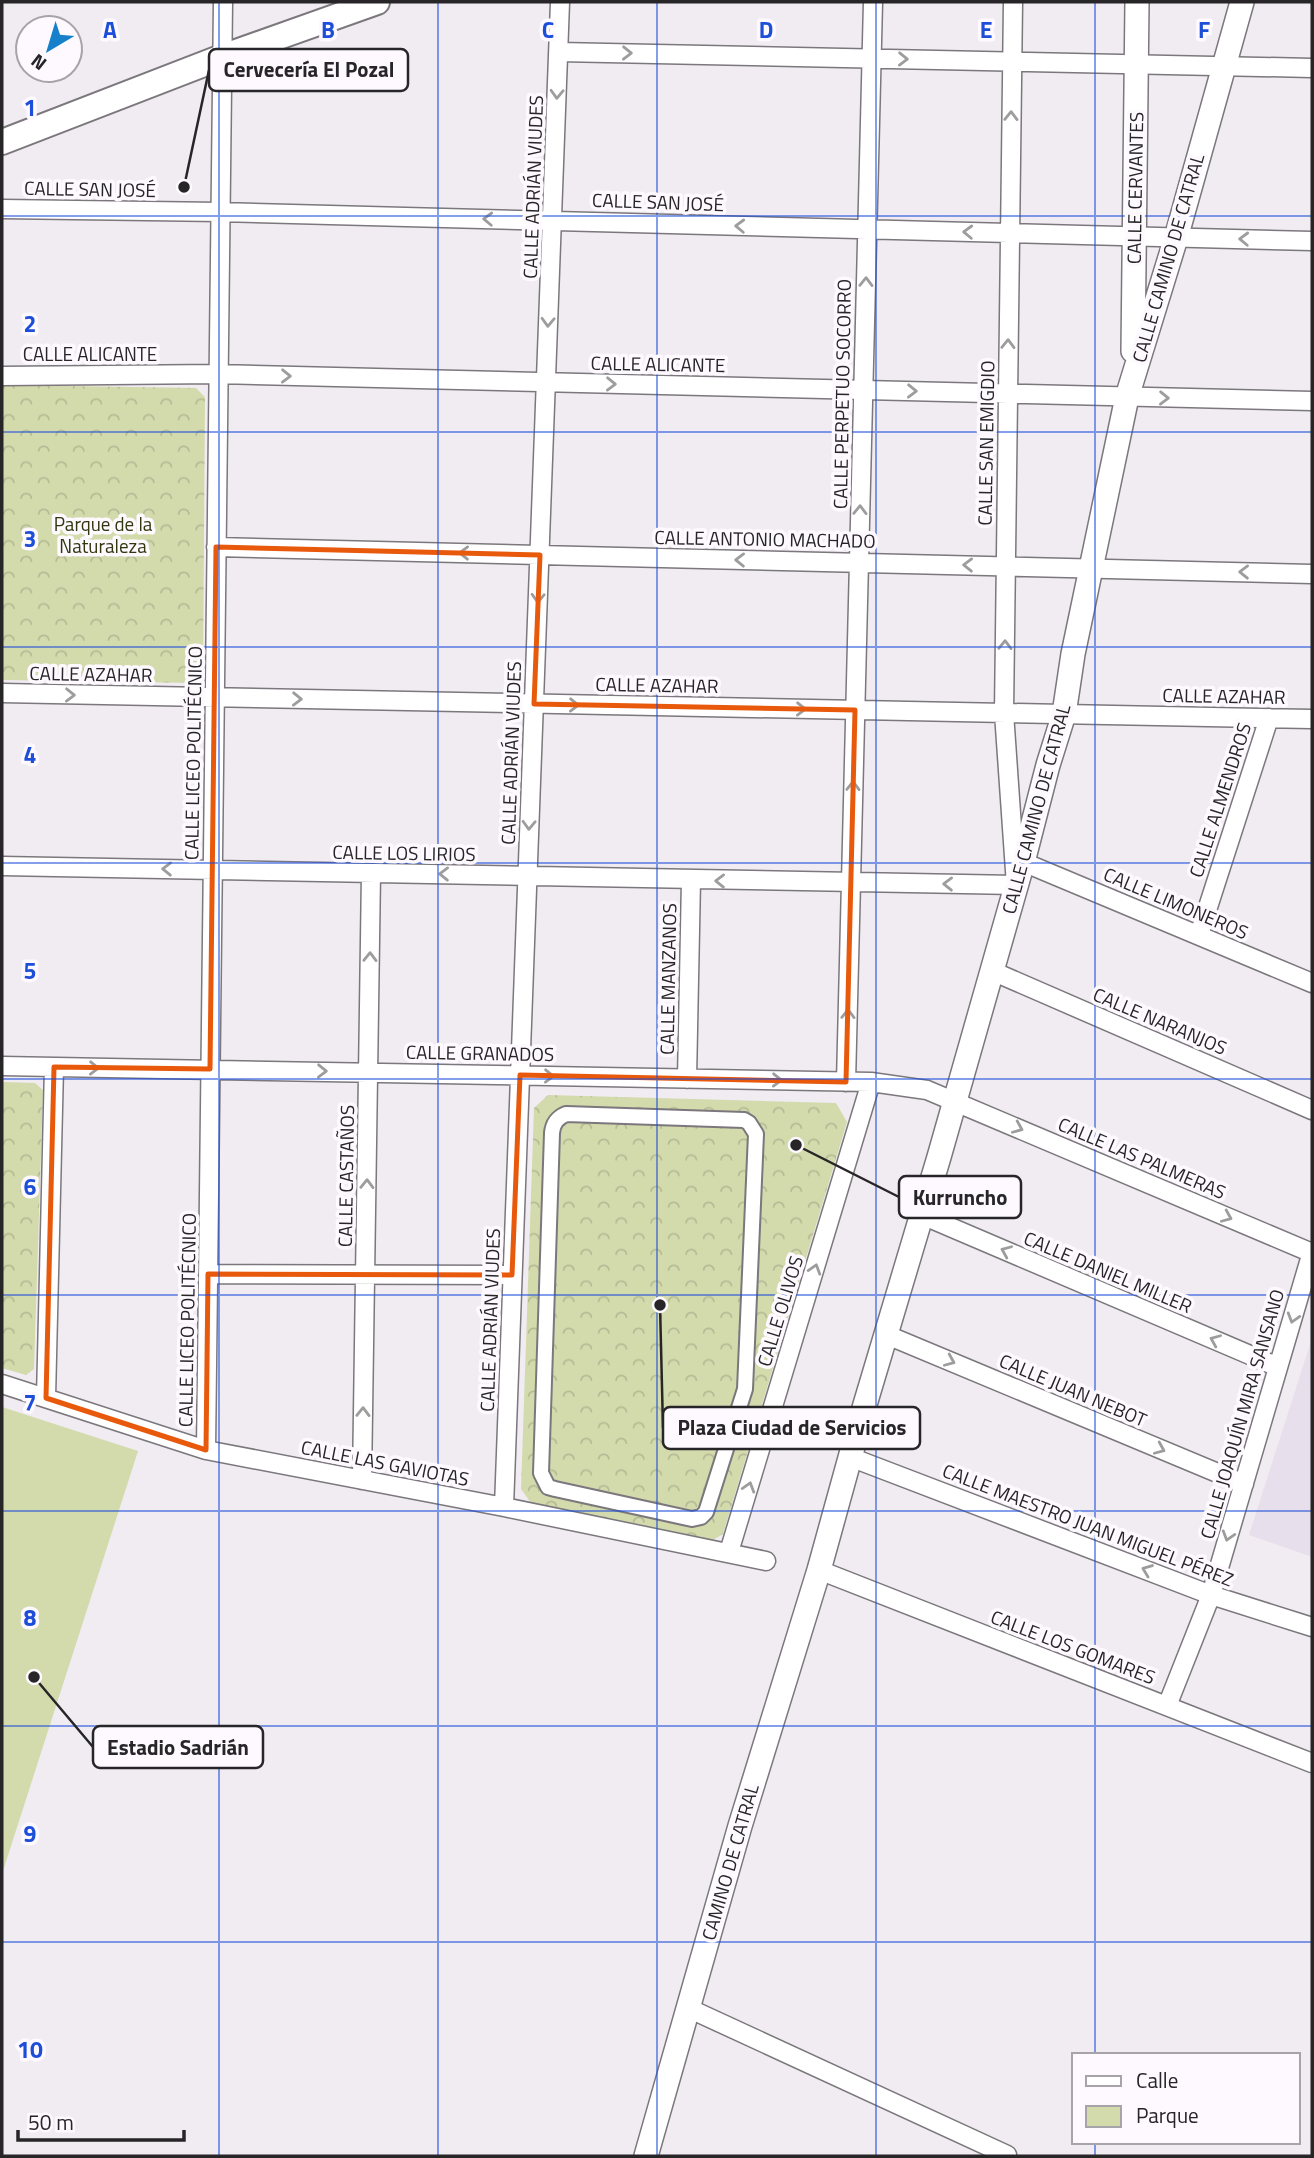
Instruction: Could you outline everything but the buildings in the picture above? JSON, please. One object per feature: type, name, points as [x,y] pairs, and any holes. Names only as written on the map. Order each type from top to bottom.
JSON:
[{"type":"main road","points":[[2,142],[222,57],[377,2]]},
{"type":"street","name":"CALLE LICEO POLITÉCNICO","points":[[206,1451],[223,2]]},
{"type":"street","name":"CALLE ADRIÁN VIUDES","points":[[504,1507],[561,2]]},
{"type":"street","name":"CALLE PERPETUO SOCORRO","points":[[846,1082],[873,2]]},
{"type":"street","name":"CALLE SAN EMIGDIO","points":[[1013,2],[1004,713],[1016,885]]},
{"type":"street","name":"CALLE CERVANTES","points":[[1130,386],[1135,236],[1137,2]]},
{"type":"street","name":"CALLE CAMINO DE CATRAL","points":[[819,1570],[1064,714],[1073,654],[1130,386],[1242,2]]},
{"type":"street","points":[[559,52],[1312,68]]},
{"type":"street","name":"CALLE SAN JOSÉ","points":[[2,209],[220,212],[1312,241]]},
{"type":"street","name":"CALLE ALICANTE","points":[[2,376],[218,374],[1008,394],[1130,386],[1312,401]]},
{"type":"street","name":"CALLE ANTONIO MACHADO","points":[[216,547],[1312,574]]},
{"type":"street","name":"CALLE AZAHAR","points":[[2,693],[1312,719]]},
{"type":"street","name":"CALLE ALMENDROS","points":[[1199,935],[1269,718]]},
{"type":"street","name":"CALLE LIMONEROS","points":[[1023,862],[1312,983]]},
{"type":"street","name":"CALLE LOS LIRIOS","points":[[2,866],[1016,885]]},
{"type":"street","name":"CALLE CASTAÑOS","points":[[362,1480],[372,873]]},
{"type":"street","name":"CALLE MANZANOS","points":[[687,1079],[691,880]]},
{"type":"street","name":"CALLE NARANJOS","points":[[992,971],[1312,1110]]},
{"type":"street","name":"CALLE GRANADOS","points":[[2,1066],[846,1082],[927,1090],[955,1101]]},
{"type":"street","points":[[46,1398],[54,1067]]},
{"type":"street","name":"CALLE OLIVOS","points":[[729,1552],[871,1083]]},
{"type":"street","name":"CALLE LAS PALMERAS","points":[[955,1101],[1312,1253]]},
{"type":"street","points":[[566,1114],[744,1120],[754,1128],[756,1134],[745,1389],[706,1513],[692,1519],[548,1487],[541,1473],[553,1125],[558,1118],[566,1114]]},
{"type":"street","name":"CALLE DANIEL MILLER","points":[[922,1215],[1278,1367]]},
{"type":"street","name":"CALLE JOAQUÍN MIRA SANSANO","points":[[1167,1706],[1211,1595],[1312,1253]]},
{"type":"street","points":[[208,1274],[512,1275]]},
{"type":"street","name":"CALLE JUAN NEBOT","points":[[887,1335],[1244,1484]]},
{"type":"street","name":"CALLE LAS GAVIOTAS","points":[[2,1384],[206,1451],[504,1507],[766,1561]]},
{"type":"street","name":"CALLE MAESTRO JUAN MIGUEL PÉREZ","points":[[850,1457],[1211,1595],[1312,1627]]},
{"type":"street","name":"CALLE LOS GOMARES","points":[[819,1570],[1312,1763]]},
{"type":"street","name":"CAMINO DE CATRAL","points":[[646,2156],[740,1826],[819,1570]]},
{"type":"street","points":[[688,2008],[1007,2155]]},
{"type":"highlighted area","points":[[216,547],[540,555],[534,704],[855,710],[846,1082],[520,1075],[512,1275],[208,1274],[206,1450],[46,1398],[54,1067],[210,1069]]},
{"type":"shaded area","points":[[1312,1338],[1312,1557],[1249,1535]]},
{"type":"green space","name":"Parque de la Naturaleza","points":[[2,385],[196,388],[205,397],[203,673],[195,683],[2,680]]},
{"type":"green space","points":[[2,1082],[35,1083],[43,1090],[34,1369],[26,1375],[2,1368]]},
{"type":"green space","points":[[548,1095],[836,1103],[847,1122],[723,1534],[708,1543],[531,1503],[521,1489],[534,1108]]},
{"type":"green space","points":[[2,1407],[138,1451],[2,1874]]},
{"type":"place","name":"Cervecería El Pozal","points":[[184,187]]},
{"type":"place","name":"Kurruncho","points":[[796,1145]]},
{"type":"place","name":"Plaza Ciudad de Servicios","points":[[660,1305]]},
{"type":"place","name":"Estadio Sadrián","points":[[34,1677]]}]
